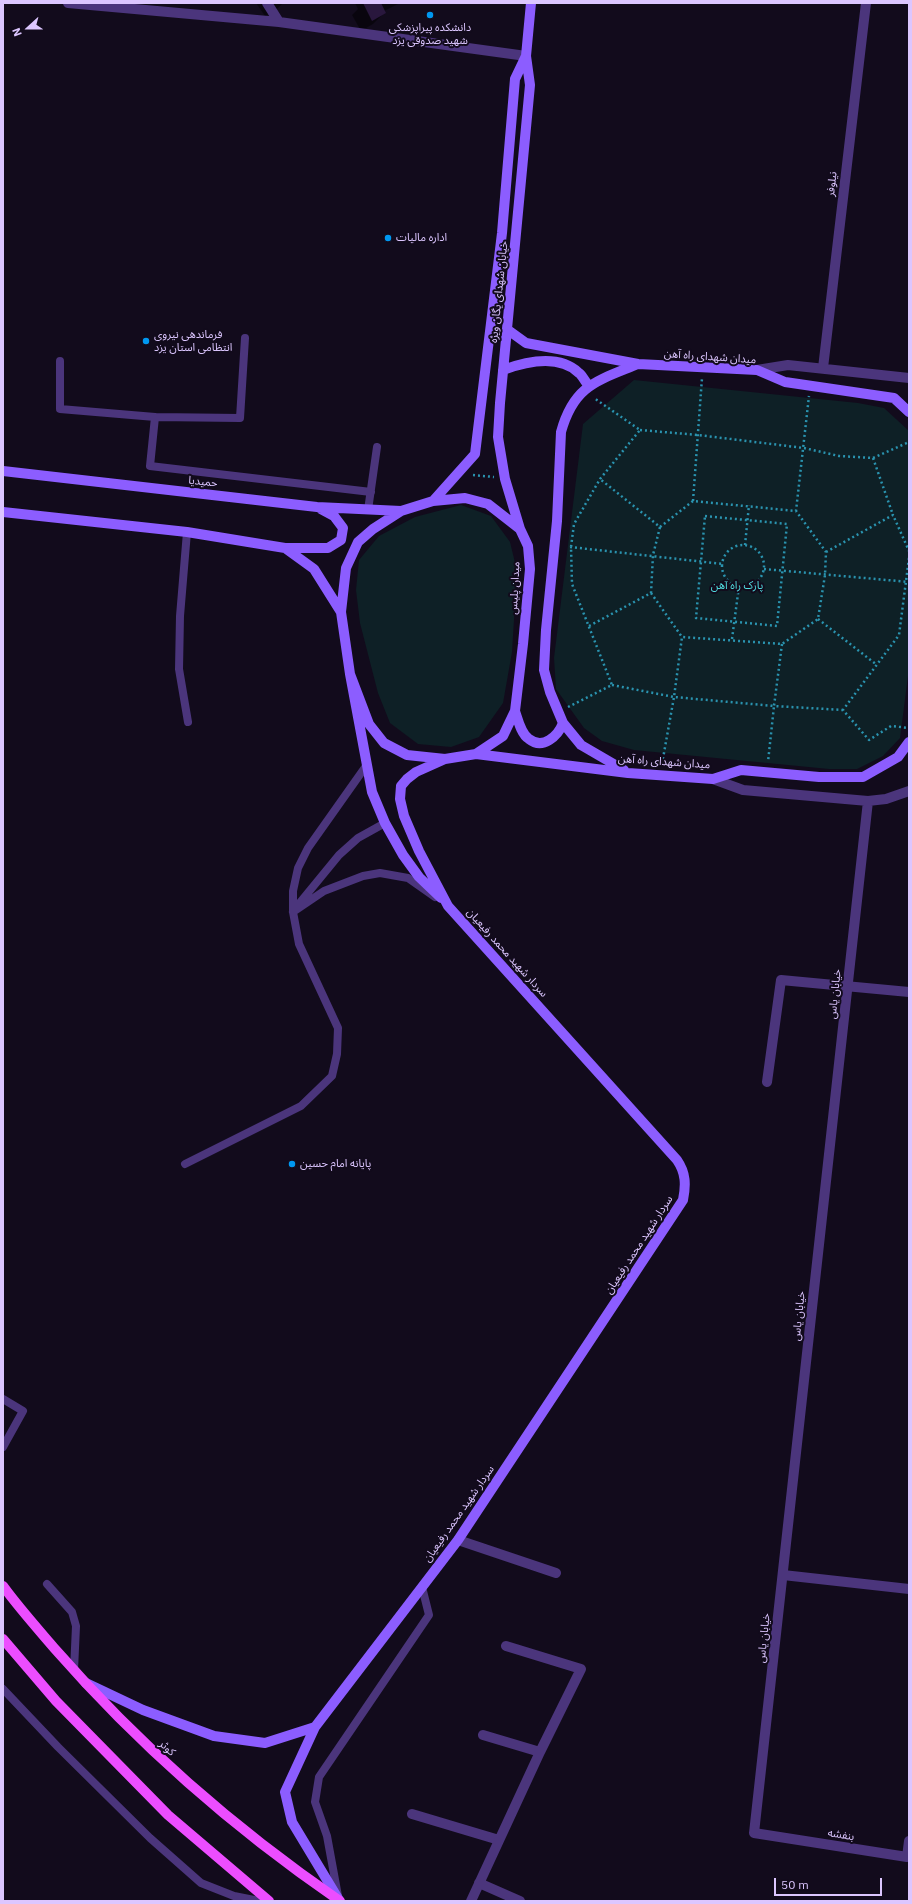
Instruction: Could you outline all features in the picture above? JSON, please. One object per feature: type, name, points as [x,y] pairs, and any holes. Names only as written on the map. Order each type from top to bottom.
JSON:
[{"type":"main road","name":"خیابان شهدای یگان ویژه","points":[[520,529],[505,479],[498,437],[530,85],[526,56],[531,3]]},
{"type":"main road","name":"خیابان شهدای یگان ویژه","points":[[433,501],[475,454],[502,233],[515,79],[526,56]]},
{"type":"main road","name":"میدان شهدای راه آهن","points":[[508,330],[526,343],[638,364],[757,370],[785,382],[894,398],[909,412]]},
{"type":"main road","points":[[503,370],[522,363],[541,361],[554,363],[567,366],[578,373],[586,388]]},
{"type":"main road","points":[[628,772],[580,745],[563,723],[544,670],[546,630],[555,546],[561,432],[568,413],[586,388],[638,364]]},
{"type":"main road","name":"حمیدیا","points":[[3,471],[317,507],[401,511]]},
{"type":"main road","name":"میدان پلیس","points":[[465,498],[488,504],[520,529],[528,546],[530,568],[515,711],[503,736],[476,754],[446,759],[407,755],[384,743],[369,724],[350,674],[341,612],[346,568],[358,542],[373,529],[401,511],[433,501],[465,498]]},
{"type":"main road","points":[[3,512],[187,532],[286,548],[328,548],[341,540],[343,528],[334,516],[317,507]]},
{"type":"main road","points":[[286,548],[314,570],[341,612]]},
{"type":"main road","points":[[350,674],[372,792],[385,823],[419,877],[448,906]]},
{"type":"main road","points":[[515,711],[522,731],[529,740],[540,742],[549,741],[559,732],[563,723]]},
{"type":"main road","name":"میدان شهدای راه آهن","points":[[476,754],[628,772],[713,779],[741,770],[819,777],[863,777],[898,757],[909,742]]},
{"type":"main road","name":"سردار شهید محمد رفیعیان","points":[[340,1901],[292,1822],[285,1792],[315,1727],[458,1540],[683,1200],[686,1185],[683,1169],[677,1160],[448,906],[419,851],[404,816],[400,799],[401,786],[407,779],[416,772],[446,759]]},
{"type":"main road","name":"کوثر","points":[[3,1586],[84,1682],[127,1728],[193,1787],[262,1844],[340,1901]]},
{"type":"main road","points":[[3,1639],[56,1701],[168,1814],[269,1901]]},
{"type":"main road","points":[[84,1682],[143,1710],[214,1736],[265,1743],[315,1727]]},
{"type":"street","points":[[68,3],[93,4],[280,22],[526,56]]},
{"type":"street","points":[[267,3],[280,22]]},
{"type":"street","name":"نیلوفر","points":[[823,368],[866,3]]},
{"type":"street","points":[[757,370],[788,365],[909,378]]},
{"type":"street","points":[[713,779],[743,790],[868,801],[886,799],[909,791]]},
{"type":"street","name":"خیابان یاس","points":[[754,1833],[868,801]]},
{"type":"street","points":[[767,1082],[781,980],[848,985],[909,992]]},
{"type":"street","points":[[458,1540],[556,1573]]},
{"type":"street","points":[[783,1575],[909,1590]]},
{"type":"street","points":[[471,1901],[540,1752],[581,1669],[506,1646]]},
{"type":"street","points":[[483,1735],[540,1752]]},
{"type":"street","points":[[412,1814],[499,1840]]},
{"type":"street","name":"بنفشه","points":[[754,1833],[907,1857],[909,1841]]},
{"type":"street","points":[[479,1883],[520,1901]]},
{"type":"lane","points":[[60,361],[60,409],[154,417],[240,418],[246,338]]},
{"type":"lane","points":[[154,417],[150,466],[371,492]]},
{"type":"lane","points":[[368,510],[377,447]]},
{"type":"lane","points":[[187,532],[180,616],[179,669],[188,722]]},
{"type":"lane","points":[[185,1164],[301,1106],[332,1076],[337,1054],[338,1028],[298,944],[293,912],[293,891],[302,861],[308,848],[366,766]]},
{"type":"lane","points":[[293,912],[339,855],[358,838],[385,823]]},
{"type":"lane","points":[[293,912],[324,891],[364,876],[380,874],[408,878],[448,906]]},
{"type":"lane","points":[[3,1398],[23,1411],[3,1447]]},
{"type":"lane","points":[[48,1584],[72,1612],[76,1626],[74,1670]]},
{"type":"lane","points":[[340,1901],[327,1836],[315,1802],[319,1777],[429,1615],[422,1587]]},
{"type":"lane","points":[[3,1689],[58,1747],[150,1838],[201,1883],[234,1896],[258,1901]]},
{"type":"path","points":[[693,501],[703,367]]},
{"type":"path","points":[[682,637],[782,644],[818,619],[825,575],[826,552],[796,511],[810,386]]},
{"type":"path","points":[[586,388],[640,430],[698,435],[804,448],[839,456],[873,458],[909,442]]},
{"type":"path","points":[[612,685],[572,584],[571,547],[574,524],[600,479],[640,430]]},
{"type":"path","points":[[873,458],[893,515],[909,551]]},
{"type":"path","points":[[458,473],[505,479]]},
{"type":"path","points":[[600,479],[660,527]]},
{"type":"path","points":[[660,775],[674,697],[682,637],[651,593],[653,555],[660,527],[693,501],[749,505],[796,511]]},
{"type":"path","points":[[744,545],[749,505]]},
{"type":"path","points":[[826,552],[893,515]]},
{"type":"path","points":[[705,516],[787,524],[777,626],[696,618],[701,561],[705,516]]},
{"type":"path","points":[[739,545],[749,545],[758,550],[763,559],[764,569],[760,578],[752,585],[742,587],[732,584],[725,577],[723,564],[724,557],[730,549],[739,545]]},
{"type":"path","points":[[555,546],[653,555],[723,564]]},
{"type":"path","points":[[843,710],[899,635],[909,558]]},
{"type":"path","points":[[764,569],[907,582]]},
{"type":"path","points":[[732,640],[739,586]]},
{"type":"path","points":[[589,626],[651,593]]},
{"type":"path","points":[[818,619],[877,665]]},
{"type":"path","points":[[767,772],[782,644]]},
{"type":"path","points":[[558,712],[612,685],[674,697],[774,706],[843,710],[869,740],[891,726],[909,728]]},
{"type":"green space","name":"پارک راه آهن","points":[[634,380],[858,403],[884,408],[909,431],[909,668],[900,738],[883,756],[857,769],[829,769],[634,750],[602,741],[584,728],[556,689],[554,658],[583,424]]},
{"type":"green space","points":[[461,505],[491,516],[510,542],[517,571],[512,652],[503,703],[479,737],[451,747],[418,744],[390,723],[378,693],[360,623],[356,590],[359,560],[379,536],[415,517]]},
{"type":"building","points":[[363,3],[381,3],[386,13],[372,21]]},
{"type":"place","name":"دانشکده پیراپزشکی شهید صدوقی یزد","points":[[430,15]]},
{"type":"place","name":"اداره مالیات","points":[[388,238]]},
{"type":"place","name":"فرماندهی نیروی انتظامی استان یزد","points":[[146,341]]},
{"type":"place","name":"پایانه امام حسین","points":[[292,1164]]}]
